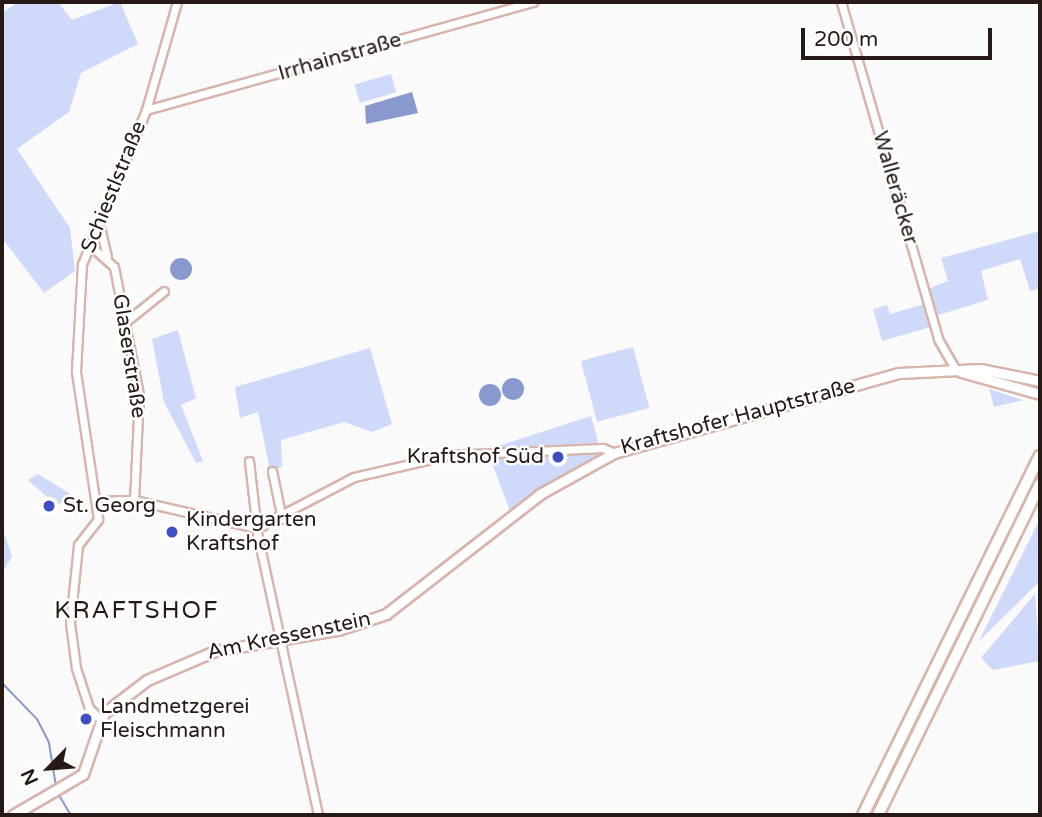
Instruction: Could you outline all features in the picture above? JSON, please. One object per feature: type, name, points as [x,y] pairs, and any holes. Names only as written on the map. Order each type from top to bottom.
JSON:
[{"type":"main road","points":[[863,815],[1040,456]]},
{"type":"main road","points":[[878,815],[1040,485]]},
{"type":"street","name":"Schiestlstraße","points":[[96,501],[75,339],[82,264],[101,231],[146,110],[177,2]]},
{"type":"street","name":"Irrhainstraße","points":[[146,110],[533,2]]},
{"type":"street","name":"Walleräcker","points":[[841,2],[939,339],[956,370]]},
{"type":"street","name":"Glaserstraße","points":[[101,231],[139,395],[134,500]]},
{"type":"street","points":[[93,248],[107,256]]},
{"type":"street","points":[[124,324],[164,291]]},
{"type":"street","name":"Kraftshofer Hauptstraße","points":[[260,527],[282,519],[354,477],[449,455],[603,448],[614,453],[893,375],[956,370],[1038,379]]},
{"type":"street","name":"Kraftshofer Hauptstraße","points":[[956,370],[1040,394]]},
{"type":"street","name":"Am Kressenstein","points":[[101,720],[132,689],[178,663],[281,639],[346,629],[396,609],[540,494],[614,453]]},
{"type":"street","points":[[249,461],[255,514],[260,527],[318,815]]},
{"type":"street","points":[[272,471],[282,519]]},
{"type":"street","points":[[13,815],[66,785],[91,763],[101,720],[83,688],[69,623],[79,545],[98,519],[96,501],[134,500],[260,527]]},
{"type":"shaded area","points":[[18,2],[58,2],[72,20],[120,2],[138,44],[81,73],[69,112],[17,149],[70,228],[75,271],[44,293],[2,238],[2,13]]},
{"type":"shaded area","points":[[391,74],[396,92],[360,103],[354,84]]},
{"type":"shaded area","points":[[1040,231],[1040,288],[1030,291],[1020,259],[981,271],[988,300],[935,316],[928,289],[948,281],[941,258]]},
{"type":"shaded area","points":[[925,304],[931,327],[882,341],[873,309],[887,305],[890,314]]},
{"type":"shaded area","points":[[178,330],[196,398],[181,405],[203,461],[196,463],[164,402],[152,339]]},
{"type":"shaded area","points":[[633,347],[649,408],[597,422],[581,361]]},
{"type":"shaded area","points":[[370,348],[392,424],[372,432],[344,422],[281,440],[282,467],[270,470],[258,412],[240,418],[235,387]]},
{"type":"shaded area","points":[[989,389],[1023,400],[1024,400],[994,407]]},
{"type":"shaded area","points":[[591,416],[599,445],[492,448]]},
{"type":"shaded area","points":[[602,452],[510,511],[489,455]]},
{"type":"shaded area","points":[[1040,464],[1028,500],[875,815],[868,815]]},
{"type":"shaded area","points":[[38,474],[69,493],[72,498],[56,505],[28,480]]},
{"type":"shaded area","points":[[1040,519],[1040,581],[979,641]]},
{"type":"shaded area","points":[[2,527],[12,556],[2,574]]},
{"type":"shaded area","points":[[1035,594],[1040,661],[993,670],[981,658]]},
{"type":"water","points":[[412,92],[418,113],[366,124],[365,106]]},
{"type":"water","points":[[181,258],[189,261],[192,269],[189,277],[181,280],[173,277],[170,269],[173,261]]},
{"type":"water","points":[[513,378],[521,381],[524,389],[521,397],[513,400],[505,397],[502,389],[505,381]]},
{"type":"water","points":[[490,384],[498,387],[501,395],[498,403],[490,406],[482,403],[479,395],[482,387]]},
{"type":"waterway","points":[[2,683],[37,719],[49,743],[56,786]]},
{"type":"waterway","points":[[57,792],[71,815]]},
{"type":"place","name":"Kraftshof Süd","points":[[558,457]]},
{"type":"place","name":"St. Georg","points":[[49,506]]},
{"type":"place","name":"Kindergarten Kraftshof","points":[[172,532]]},
{"type":"place","name":"Landmetzgerei Fleischmann","points":[[86,719]]},
{"type":"district","name":"KRAFTSHOF","points":[[137,611]]}]
